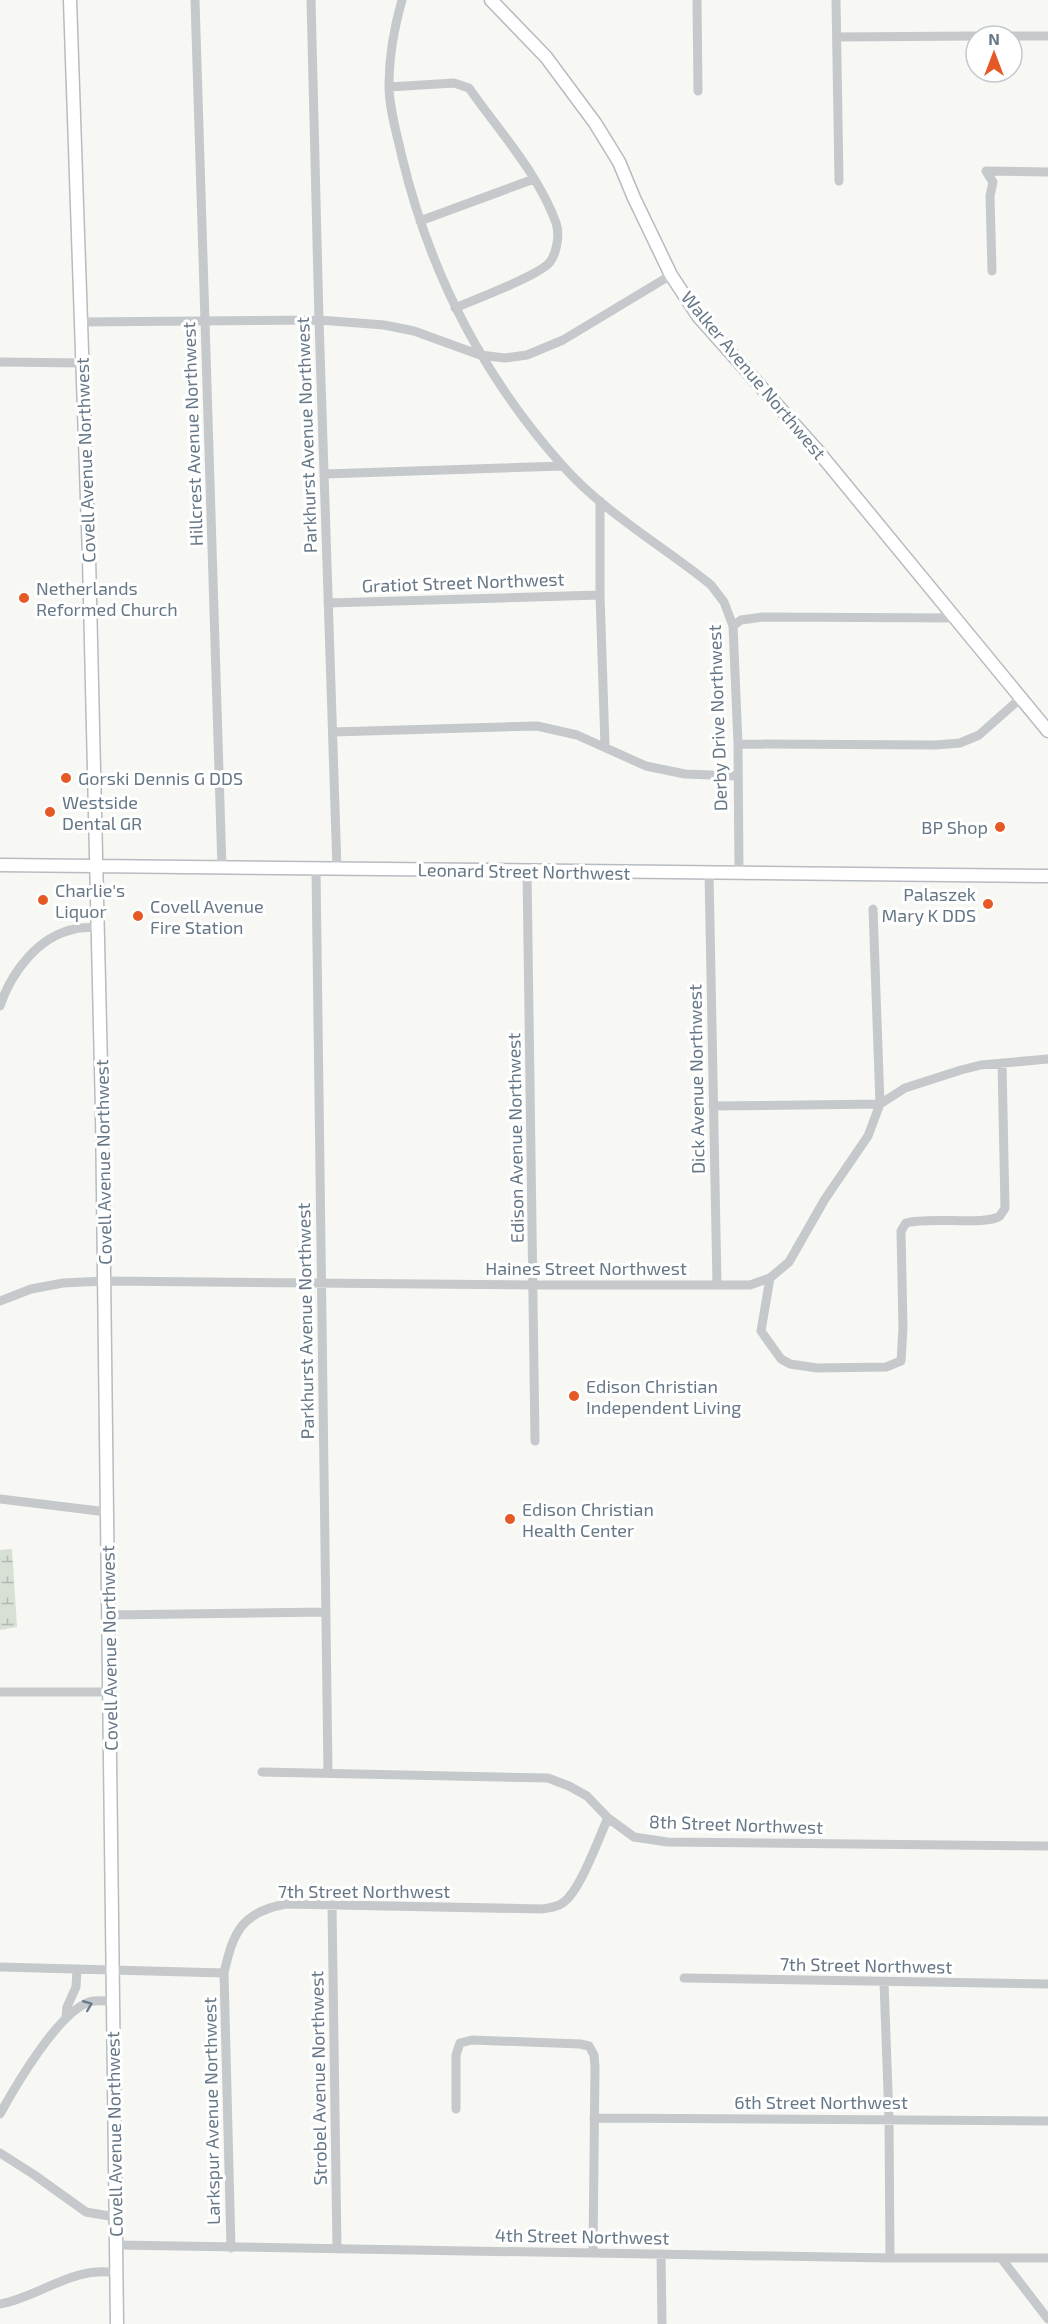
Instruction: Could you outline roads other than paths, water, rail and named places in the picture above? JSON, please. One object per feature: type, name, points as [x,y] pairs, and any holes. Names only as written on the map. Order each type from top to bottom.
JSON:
[{"type":"street","name":"Covell Avenue Northwest","points":[[70,0],[98,927],[105,1281],[117,2324]]},
{"type":"street","name":"Hillcrest Avenue Northwest","points":[[195,0],[222,868]]},
{"type":"street","name":"Parkhurst Avenue Northwest","points":[[311,0],[337,869]]},
{"type":"street","name":"Derby Drive Northwest","points":[[402,0],[393,35],[389,87],[399,141],[420,221],[455,308],[480,355],[526,420],[563,466],[600,501],[711,585],[724,602],[733,626],[738,744],[739,873]]},
{"type":"street","name":"Walker Avenue Northwest","points":[[491,0],[546,57],[595,123],[619,162],[671,275],[698,316],[816,450],[1048,731]]},
{"type":"street","points":[[697,0],[698,91]]},
{"type":"street","points":[[836,0],[839,181]]},
{"type":"street","points":[[837,37],[964,36]]},
{"type":"street","points":[[1024,36],[1048,36]]},
{"type":"street","points":[[389,87],[454,83],[469,88],[534,179],[556,225],[557,246],[549,263],[534,273],[455,308]]},
{"type":"street","points":[[993,271],[990,196],[993,182],[986,171],[1048,172]]},
{"type":"street","points":[[420,221],[534,179]]},
{"type":"street","points":[[80,322],[319,320],[384,325],[414,331],[480,355],[506,358],[527,355],[563,340],[671,275]]},
{"type":"street","points":[[0,362],[82,363]]},
{"type":"street","points":[[325,474],[563,466]]},
{"type":"street","points":[[600,501],[604,746]]},
{"type":"street","name":"Gratiot Street Northwest","points":[[328,603],[600,595]]},
{"type":"street","points":[[733,626],[741,620],[762,616],[956,618]]},
{"type":"street","points":[[738,744],[936,745],[960,743],[979,735],[1022,697]]},
{"type":"street","points":[[333,732],[537,726],[577,735],[646,766],[685,774],[737,776]]},
{"type":"street","name":"Leonard Street Northwest","points":[[0,866],[1048,876]]},
{"type":"street","name":"Parkhurst Avenue Northwest","points":[[316,869],[328,1773]]},
{"type":"street","name":"Edison Avenue Northwest","points":[[527,871],[535,1441]]},
{"type":"street","name":"Dick Avenue Northwest","points":[[709,873],[717,1284]]},
{"type":"street","points":[[873,909],[880,1104],[868,1136],[825,1199],[789,1262],[770,1278],[761,1331],[781,1359],[790,1364],[817,1368],[886,1367],[901,1361],[903,1328],[901,1232],[906,1223],[935,1218],[991,1219],[1000,1216],[1005,1208],[1002,1063]]},
{"type":"street","points":[[0,1006],[2,993],[26,960],[50,939],[75,929],[98,927]]},
{"type":"street","points":[[713,1106],[880,1104],[916,1084],[981,1065],[1048,1059]]},
{"type":"street","name":"Haines Street Northwest","points":[[0,1301],[31,1289],[63,1283],[105,1281],[750,1285],[770,1278]]},
{"type":"street","points":[[0,1499],[107,1512]]},
{"type":"street","points":[[109,1615],[325,1612]]},
{"type":"street","points":[[0,1692],[109,1692]]},
{"type":"street","name":"8th Street Northwest","points":[[262,1772],[548,1778],[587,1796],[608,1818],[634,1837],[667,1842],[1048,1846]]},
{"type":"street","name":"7th Street Northwest","points":[[224,1973],[231,1942],[240,1926],[254,1914],[269,1907],[286,1904],[542,1909],[554,1907],[563,1903],[573,1893],[608,1818]]},
{"type":"street","name":"Strobel Avenue Northwest","points":[[332,1906],[337,2249]]},
{"type":"street","points":[[0,1967],[77,1968],[112,1972],[224,1973]]},
{"type":"street","points":[[66,2018],[67,2007],[76,1987],[77,1968]]},
{"type":"street","name":"Larkspur Avenue Northwest","points":[[224,1973],[231,2248]]},
{"type":"street","name":"7th Street Northwest","points":[[684,1978],[1048,1984]]},
{"type":"street","points":[[884,1982],[889,2119],[890,2258]]},
{"type":"street","points":[[0,2114],[33,2061],[66,2018],[89,2002],[112,2001]]},
{"type":"street","points":[[456,2109],[456,2055],[460,2043],[472,2040],[589,2046],[594,2055],[592,2252]]},
{"type":"street","name":"6th Street Northwest","points":[[594,2118],[1048,2121]]},
{"type":"street","points":[[0,2153],[86,2212],[115,2217]]},
{"type":"street","name":"4th Street Northwest","points":[[116,2245],[890,2258],[1048,2258]]},
{"type":"street","points":[[661,2254],[662,2324]]},
{"type":"street","points":[[1001,2258],[1048,2319]]},
{"type":"street","points":[[0,2304],[30,2295],[73,2276],[98,2271],[116,2273]]},
{"type":"place","name":"Netherlands Reformed Church","points":[[24,598]]},
{"type":"place","name":"Gorski Dennis G DDS","points":[[66,778]]},
{"type":"place","name":"Westside Dental GR","points":[[50,812]]},
{"type":"place","name":"BP Shop","points":[[1000,827]]},
{"type":"place","name":"Charlie's Liquor","points":[[43,900]]},
{"type":"place","name":"Palaszek Mary K DDS","points":[[988,904]]},
{"type":"place","name":"Covell Avenue Fire Station","points":[[138,916]]},
{"type":"place","name":"Edison Christian Independent Living","points":[[574,1396]]},
{"type":"place","name":"Edison Christian Health Center","points":[[510,1519]]}]
